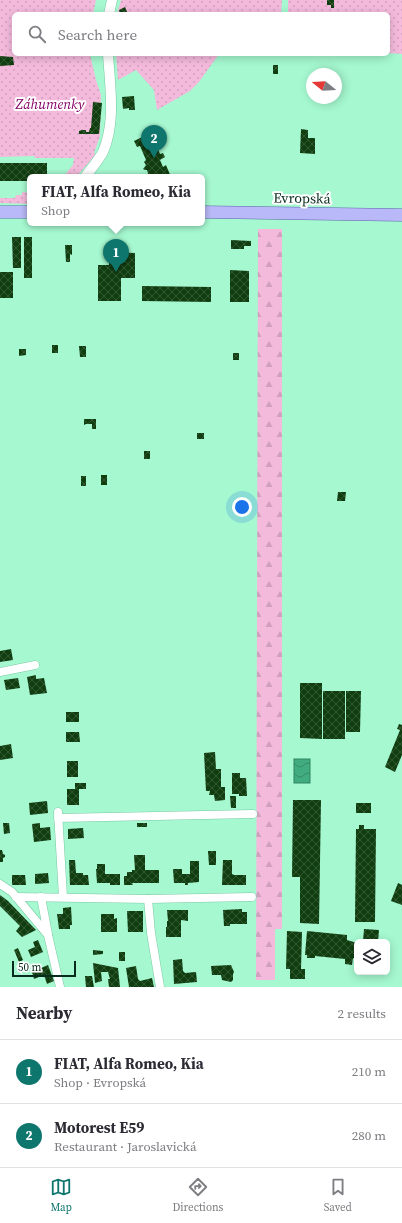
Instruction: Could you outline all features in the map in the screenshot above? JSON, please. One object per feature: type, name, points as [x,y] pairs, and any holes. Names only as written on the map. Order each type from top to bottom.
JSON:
[{"type":"main road","points":[[0,212],[27,212]]},
{"type":"main road","name":"Evropská","points":[[205,212],[402,215]]},
{"type":"street","points":[[109,12],[112,0]]},
{"type":"street","points":[[87,174],[102,153],[108,139],[111,117],[108,56]]},
{"type":"street","points":[[0,672],[34,666]]},
{"type":"street","points":[[63,897],[58,815],[253,814]]},
{"type":"street","points":[[0,884],[12,892],[48,935]]},
{"type":"street","points":[[16,897],[148,899],[252,897]]},
{"type":"street","points":[[41,897],[60,987]]},
{"type":"street","points":[[148,899],[151,933],[160,987]]},
{"type":"green space","name":"Záhumenky","points":[[0,0],[96,0],[93,12],[12,12],[12,56],[90,56],[101,95],[100,136],[94,153],[96,154],[79,174],[66,174],[73,165],[74,158],[35,158],[34,156],[0,157]]},
{"type":"green space","points":[[121,0],[282,0],[281,12],[118,12]]},
{"type":"green space","points":[[288,0],[402,0],[402,54],[390,53],[390,12],[288,12]]},
{"type":"green space","points":[[116,56],[218,56],[199,82],[190,91],[157,110],[154,90],[136,70],[118,80]]},
{"type":"green space","points":[[22,192],[27,193],[27,204],[0,203],[0,198],[15,198],[16,195],[22,195]]},
{"type":"green space","points":[[258,229],[282,229],[282,929],[275,929],[275,980],[256,980]]},
{"type":"water","points":[[294,759],[310,759],[310,783],[294,783]]},
{"type":"building","points":[[327,0],[334,0],[334,8],[331,8],[331,5],[327,5]]},
{"type":"building","points":[[125,7],[127,12],[120,12],[119,10]]},
{"type":"building","points":[[0,56],[13,57],[14,65],[0,66]]},
{"type":"building","points":[[273,65],[278,65],[278,74],[273,74]]},
{"type":"building","points":[[134,96],[135,110],[129,110],[129,108],[123,109],[122,97]]},
{"type":"building","points":[[93,102],[102,103],[99,134],[79,134],[79,131],[82,130],[89,132],[91,128]]},
{"type":"building","points":[[301,129],[308,130],[308,138],[315,138],[315,154],[300,153]]},
{"type":"building","points":[[153,132],[158,140],[155,142],[160,154],[163,153],[165,157],[160,160],[163,167],[166,165],[170,174],[148,174],[147,170],[143,169],[146,165],[144,162],[146,160],[140,146],[137,147],[134,141]]},
{"type":"building","points":[[0,163],[47,163],[47,174],[27,174],[27,181],[0,181]]},
{"type":"building","points":[[12,237],[21,237],[21,268],[13,268]]},
{"type":"building","points":[[24,237],[32,237],[32,278],[24,278]]},
{"type":"building","points":[[231,240],[251,241],[251,246],[244,246],[244,249],[231,249]]},
{"type":"building","points":[[65,245],[72,245],[70,262],[66,262]]},
{"type":"building","points":[[109,252],[135,253],[135,278],[121,278],[121,301],[98,301],[98,265],[109,265]]},
{"type":"building","points":[[230,270],[249,271],[249,302],[230,302]]},
{"type":"building","points":[[0,272],[13,272],[13,298],[0,298]]},
{"type":"building","points":[[142,286],[211,287],[211,302],[142,301]]},
{"type":"building","points":[[52,345],[58,345],[58,353],[52,353]]},
{"type":"building","points":[[79,346],[86,346],[86,357],[80,357]]},
{"type":"building","points":[[19,349],[26,349],[26,355],[19,356]]},
{"type":"building","points":[[233,353],[239,353],[239,360],[233,360]]},
{"type":"building","points":[[84,419],[96,419],[96,429],[92,429],[92,424],[84,425]]},
{"type":"building","points":[[197,433],[204,433],[204,439],[197,439]]},
{"type":"building","points":[[144,451],[150,451],[150,459],[144,459]]},
{"type":"building","points":[[101,475],[107,475],[107,485],[101,485]]},
{"type":"building","points":[[81,476],[86,476],[86,486],[81,486]]},
{"type":"building","points":[[338,492],[346,492],[345,501],[337,501]]},
{"type":"building","points":[[11,649],[13,660],[0,662],[0,651]]},
{"type":"building","points":[[36,675],[36,679],[44,678],[47,693],[30,695],[27,677]]},
{"type":"building","points":[[18,678],[20,688],[6,690],[4,680]]},
{"type":"building","points":[[300,683],[322,683],[322,739],[300,738]]},
{"type":"building","points":[[323,691],[345,691],[345,739],[323,739]]},
{"type":"building","points":[[346,691],[361,691],[360,732],[346,732]]},
{"type":"building","points":[[66,712],[79,712],[79,722],[66,722]]},
{"type":"building","points":[[399,724],[402,725],[402,755],[395,772],[385,767],[400,730],[397,729]]},
{"type":"building","points":[[66,732],[79,732],[80,742],[66,742]]},
{"type":"building","points":[[11,744],[13,758],[0,760],[0,746]]},
{"type":"building","points":[[215,752],[216,769],[221,769],[221,787],[225,787],[225,800],[215,801],[214,795],[209,795],[210,791],[206,791],[204,753]]},
{"type":"building","points":[[67,761],[78,761],[78,777],[67,777]]},
{"type":"building","points":[[232,773],[240,773],[240,778],[246,778],[247,796],[232,794]]},
{"type":"building","points":[[75,783],[86,783],[86,789],[79,789],[79,805],[67,805],[67,789],[75,789]]},
{"type":"building","points":[[230,796],[236,796],[236,808],[231,808]]},
{"type":"building","points":[[293,800],[321,800],[319,924],[300,923],[300,877],[292,877]]},
{"type":"building","points":[[47,801],[48,813],[30,815],[29,803]]},
{"type":"building","points":[[356,803],[371,803],[371,813],[356,813]]},
{"type":"building","points":[[3,823],[9,823],[10,833],[4,834]]},
{"type":"building","points":[[40,823],[40,828],[50,827],[51,840],[34,842],[32,824]]},
{"type":"building","points":[[137,823],[147,823],[147,827],[137,827]]},
{"type":"building","points":[[359,825],[364,825],[364,829],[376,829],[375,922],[355,922],[356,829],[359,829]]},
{"type":"building","points":[[83,828],[84,838],[68,839],[68,829]]},
{"type":"building","points":[[0,850],[2,850],[3,854],[5,855],[3,862],[0,862]]},
{"type":"building","points":[[208,851],[216,851],[216,865],[209,865]]},
{"type":"building","points":[[134,855],[145,855],[145,870],[159,870],[159,883],[132,883],[133,885],[124,885],[124,876],[127,876],[127,872],[132,872],[132,870],[135,870]]},
{"type":"building","points":[[69,860],[75,860],[76,873],[88,875],[89,885],[70,885]]},
{"type":"building","points":[[223,860],[232,860],[232,874],[246,875],[246,885],[222,885]]},
{"type":"building","points":[[190,861],[199,861],[199,882],[188,883],[188,885],[185,885],[185,883],[174,883],[173,869],[182,869],[182,874],[190,874]]},
{"type":"building","points":[[97,864],[105,864],[105,874],[120,874],[120,885],[97,883]]},
{"type":"building","points":[[48,873],[49,883],[35,884],[35,874]]},
{"type":"building","points":[[12,875],[25,875],[26,885],[12,885]]},
{"type":"building","points":[[398,883],[402,885],[402,905],[391,901]]},
{"type":"building","points":[[0,895],[8,901],[36,930],[22,937],[16,931],[20,926],[0,906]]},
{"type":"building","points":[[71,907],[72,925],[70,925],[70,929],[59,929],[57,914],[63,914],[63,908]]},
{"type":"building","points":[[242,909],[242,912],[247,912],[247,924],[230,924],[230,926],[224,926],[223,910]]},
{"type":"building","points":[[167,910],[188,910],[188,921],[181,920],[181,937],[166,937],[166,927],[168,921]]},
{"type":"building","points":[[127,911],[143,911],[143,932],[128,932]]},
{"type":"building","points":[[101,914],[114,914],[114,919],[117,918],[117,932],[101,932]]},
{"type":"building","points":[[364,929],[379,930],[378,939],[363,939]]},
{"type":"building","points":[[287,931],[302,932],[301,969],[305,969],[305,979],[290,979],[290,969],[286,969]]},
{"type":"building","points":[[307,931],[347,935],[347,940],[354,942],[354,958],[352,965],[345,964],[345,959],[315,956],[315,958],[307,958],[307,955],[305,955]]},
{"type":"building","points":[[38,940],[43,952],[31,957],[28,950],[35,947],[33,942]]},
{"type":"building","points":[[18,948],[23,960],[19,962],[14,950]]},
{"type":"building","points":[[93,950],[103,951],[103,954],[93,955]]},
{"type":"building","points":[[119,952],[125,952],[125,961],[119,961]]},
{"type":"building","points":[[182,959],[183,971],[185,973],[196,972],[197,982],[174,984],[173,960]]},
{"type":"building","points":[[93,963],[118,968],[120,987],[109,987],[108,979],[110,979],[108,972],[101,972],[102,981],[95,983]]},
{"type":"building","points":[[48,965],[54,981],[47,984],[44,975],[34,979],[32,972]]},
{"type":"building","points":[[231,965],[234,972],[233,980],[231,982],[222,980],[221,975],[212,975],[211,966]]},
{"type":"building","points":[[136,966],[138,979],[140,981],[152,978],[154,987],[129,987],[126,968]]},
{"type":"building","points":[[85,976],[92,976],[94,987],[86,987]]},
{"type":"place","name":"Motorest E59","points":[[154,158]]},
{"type":"place","name":"FIAT, Alfa Romeo, Kia","points":[[116,272]]}]
